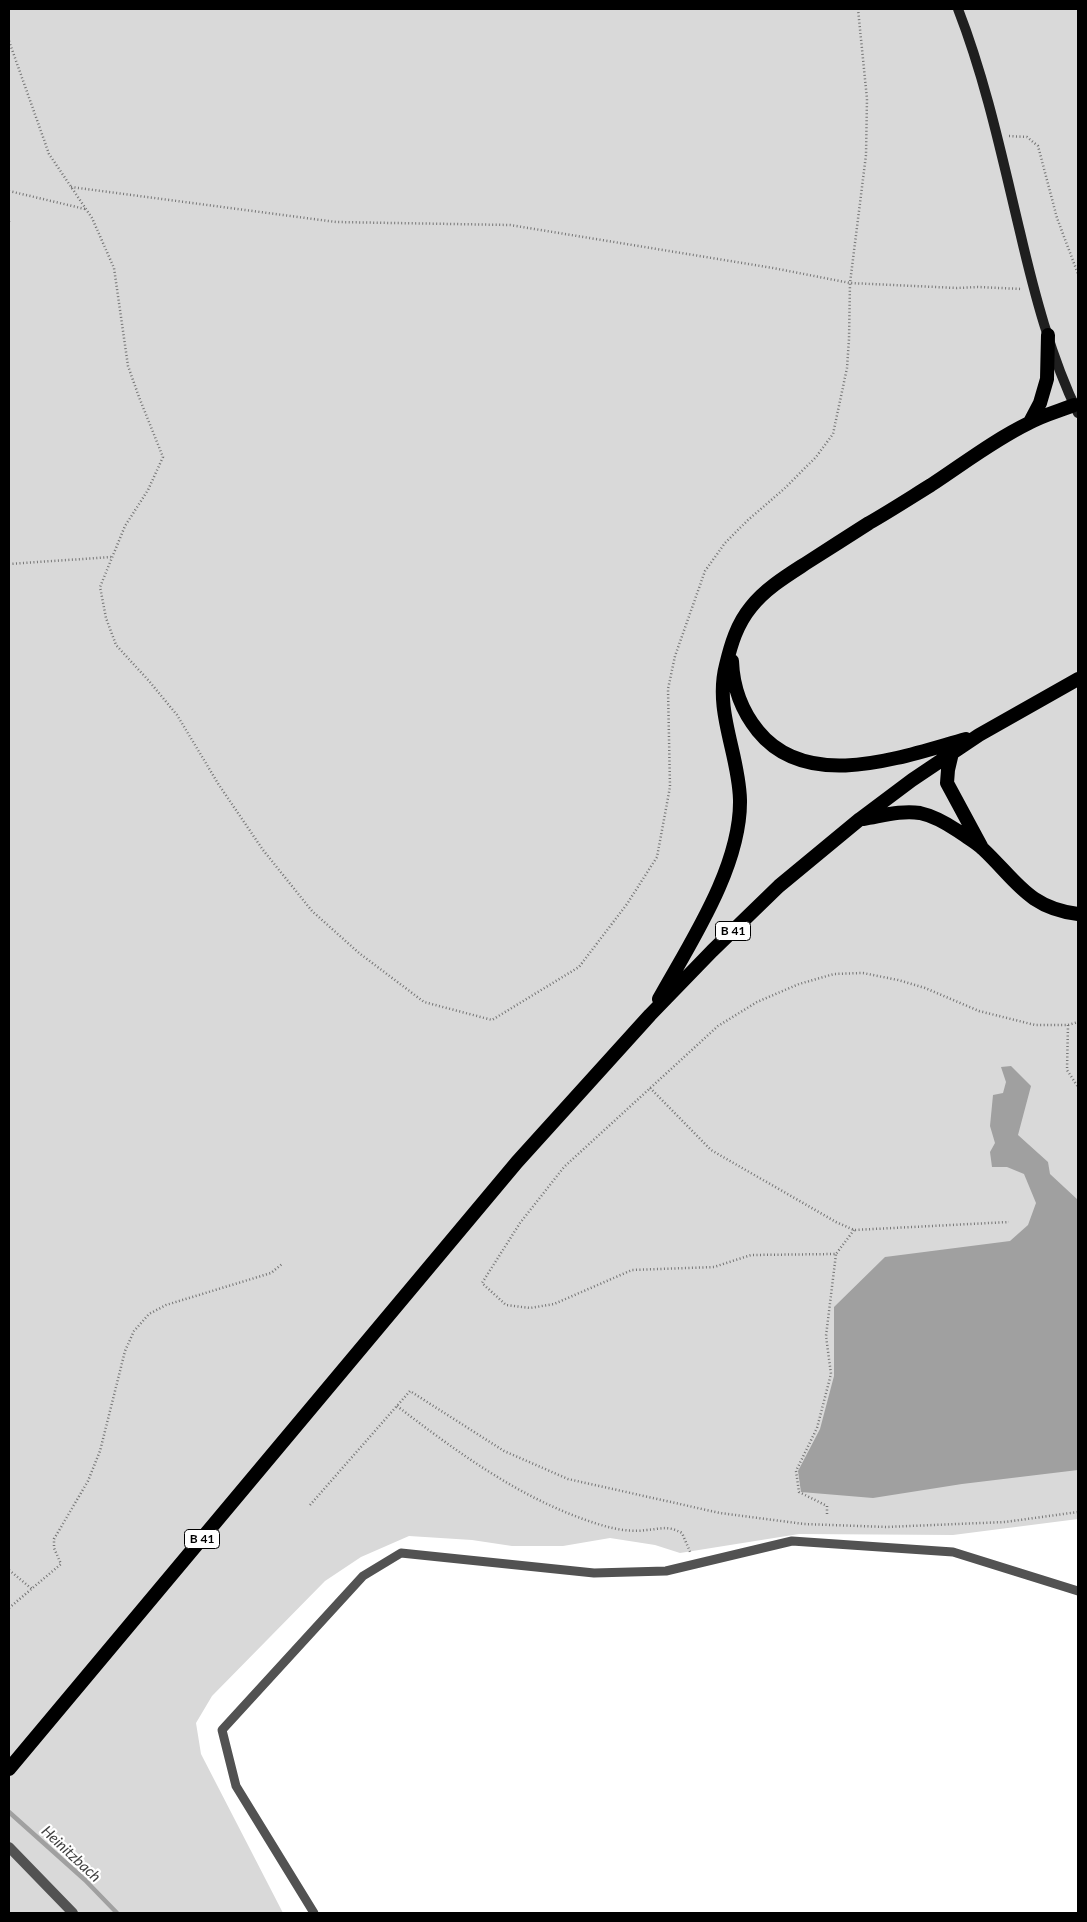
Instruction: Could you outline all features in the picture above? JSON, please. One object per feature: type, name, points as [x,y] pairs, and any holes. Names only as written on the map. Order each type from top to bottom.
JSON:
[{"type":"highway","points":[[1030,422],[1040,403],[1047,379],[1048,335]]},
{"type":"highway","points":[[650,1015],[706,915],[726,866],[738,829],[740,800],[723,712],[723,688],[725,668],[731,646],[741,622],[752,606],[785,578],[976,454],[1030,422],[1076,409]]},
{"type":"highway","points":[[731,646],[734,681],[737,696],[744,712],[770,743],[791,756],[828,765],[864,764],[904,756],[979,735]]},
{"type":"highway","name":"B 41","points":[[9,1769],[517,1162],[650,1015],[712,951],[779,886],[860,819],[912,780],[979,735],[1078,679]]},
{"type":"highway","points":[[952,753],[947,783],[982,848]]},
{"type":"highway","points":[[860,819],[902,812],[920,813],[935,817],[950,825],[982,848],[1025,893],[1056,910],[1078,914]]},
{"type":"main road","points":[[958,9],[980,74],[998,138],[1034,289],[1048,335],[1076,409]]},
{"type":"street","points":[[9,1847],[73,1913]]},
{"type":"lane","points":[[314,1913],[236,1786],[222,1730],[363,1576],[401,1553],[594,1573],[666,1571],[792,1542],[953,1552],[1078,1591]]},
{"type":"path","points":[[9,41],[49,154],[92,218],[114,268],[128,366],[163,458],[148,490],[125,526],[100,587],[106,618],[116,645],[177,715],[219,785],[263,850],[312,912],[359,953],[424,1002],[492,1020],[579,967],[627,904],[658,857],[670,787],[668,689],[675,656],[705,571],[725,543],[816,457],[833,434],[847,368],[850,283],[866,155],[867,99],[858,9]]},
{"type":"path","points":[[998,138],[1027,137],[1038,146],[1057,218],[1078,274]]},
{"type":"path","points":[[71,187],[336,222],[510,225],[773,268],[850,283],[957,288],[978,286],[1034,289]]},
{"type":"path","points":[[9,191],[86,209]]},
{"type":"path","points":[[9,564],[111,557]]},
{"type":"path","points":[[836,1254],[751,1255],[714,1267],[632,1270],[554,1304],[530,1308],[506,1305],[482,1283],[520,1222],[564,1167],[718,1026],[757,1002],[799,984],[834,974],[863,974],[898,980],[925,988],[979,1012],[1036,1025],[1068,1025],[1078,1022]]},
{"type":"path","points":[[1068,1025],[1067,1070],[1078,1087]]},
{"type":"path","points":[[650,1087],[711,1150],[836,1222],[854,1230],[1009,1222]]},
{"type":"path","points":[[827,1514],[828,1506],[799,1492],[796,1471],[817,1428],[832,1374],[826,1336],[836,1254],[854,1230]]},
{"type":"path","points":[[9,1608],[61,1564],[54,1548],[54,1539],[88,1481],[100,1451],[125,1351],[134,1331],[149,1314],[166,1305],[271,1273],[282,1264]]},
{"type":"path","points":[[310,1505],[410,1391],[504,1451],[568,1479],[720,1513],[762,1520],[886,1527],[1005,1522],[1078,1512]]},
{"type":"path","points":[[397,1406],[448,1445],[541,1502],[608,1527],[637,1530],[673,1528],[682,1533],[695,1564]]},
{"type":"path","points":[[9,1570],[32,1589]]},
{"type":"shaded area","points":[[9,9],[1078,9],[1078,1519],[953,1535],[799,1534],[680,1553],[655,1545],[610,1538],[563,1546],[512,1546],[472,1540],[409,1536],[361,1557],[325,1581],[212,1696],[196,1723],[201,1754],[283,1913],[9,1913]]},
{"type":"shaded area","points":[[1011,1066],[1031,1086],[1018,1135],[1048,1162],[1050,1174],[1078,1200],[1078,1470],[962,1484],[873,1498],[801,1492],[798,1471],[820,1429],[834,1376],[834,1307],[885,1257],[1010,1241],[1028,1225],[1036,1203],[1024,1174],[1007,1167],[992,1167],[990,1152],[995,1143],[990,1126],[993,1095],[1003,1093],[1006,1082],[1001,1067]]},
{"type":"waterway","name":"Heinitzbach","points":[[9,1812],[85,1880],[117,1913]]}]
